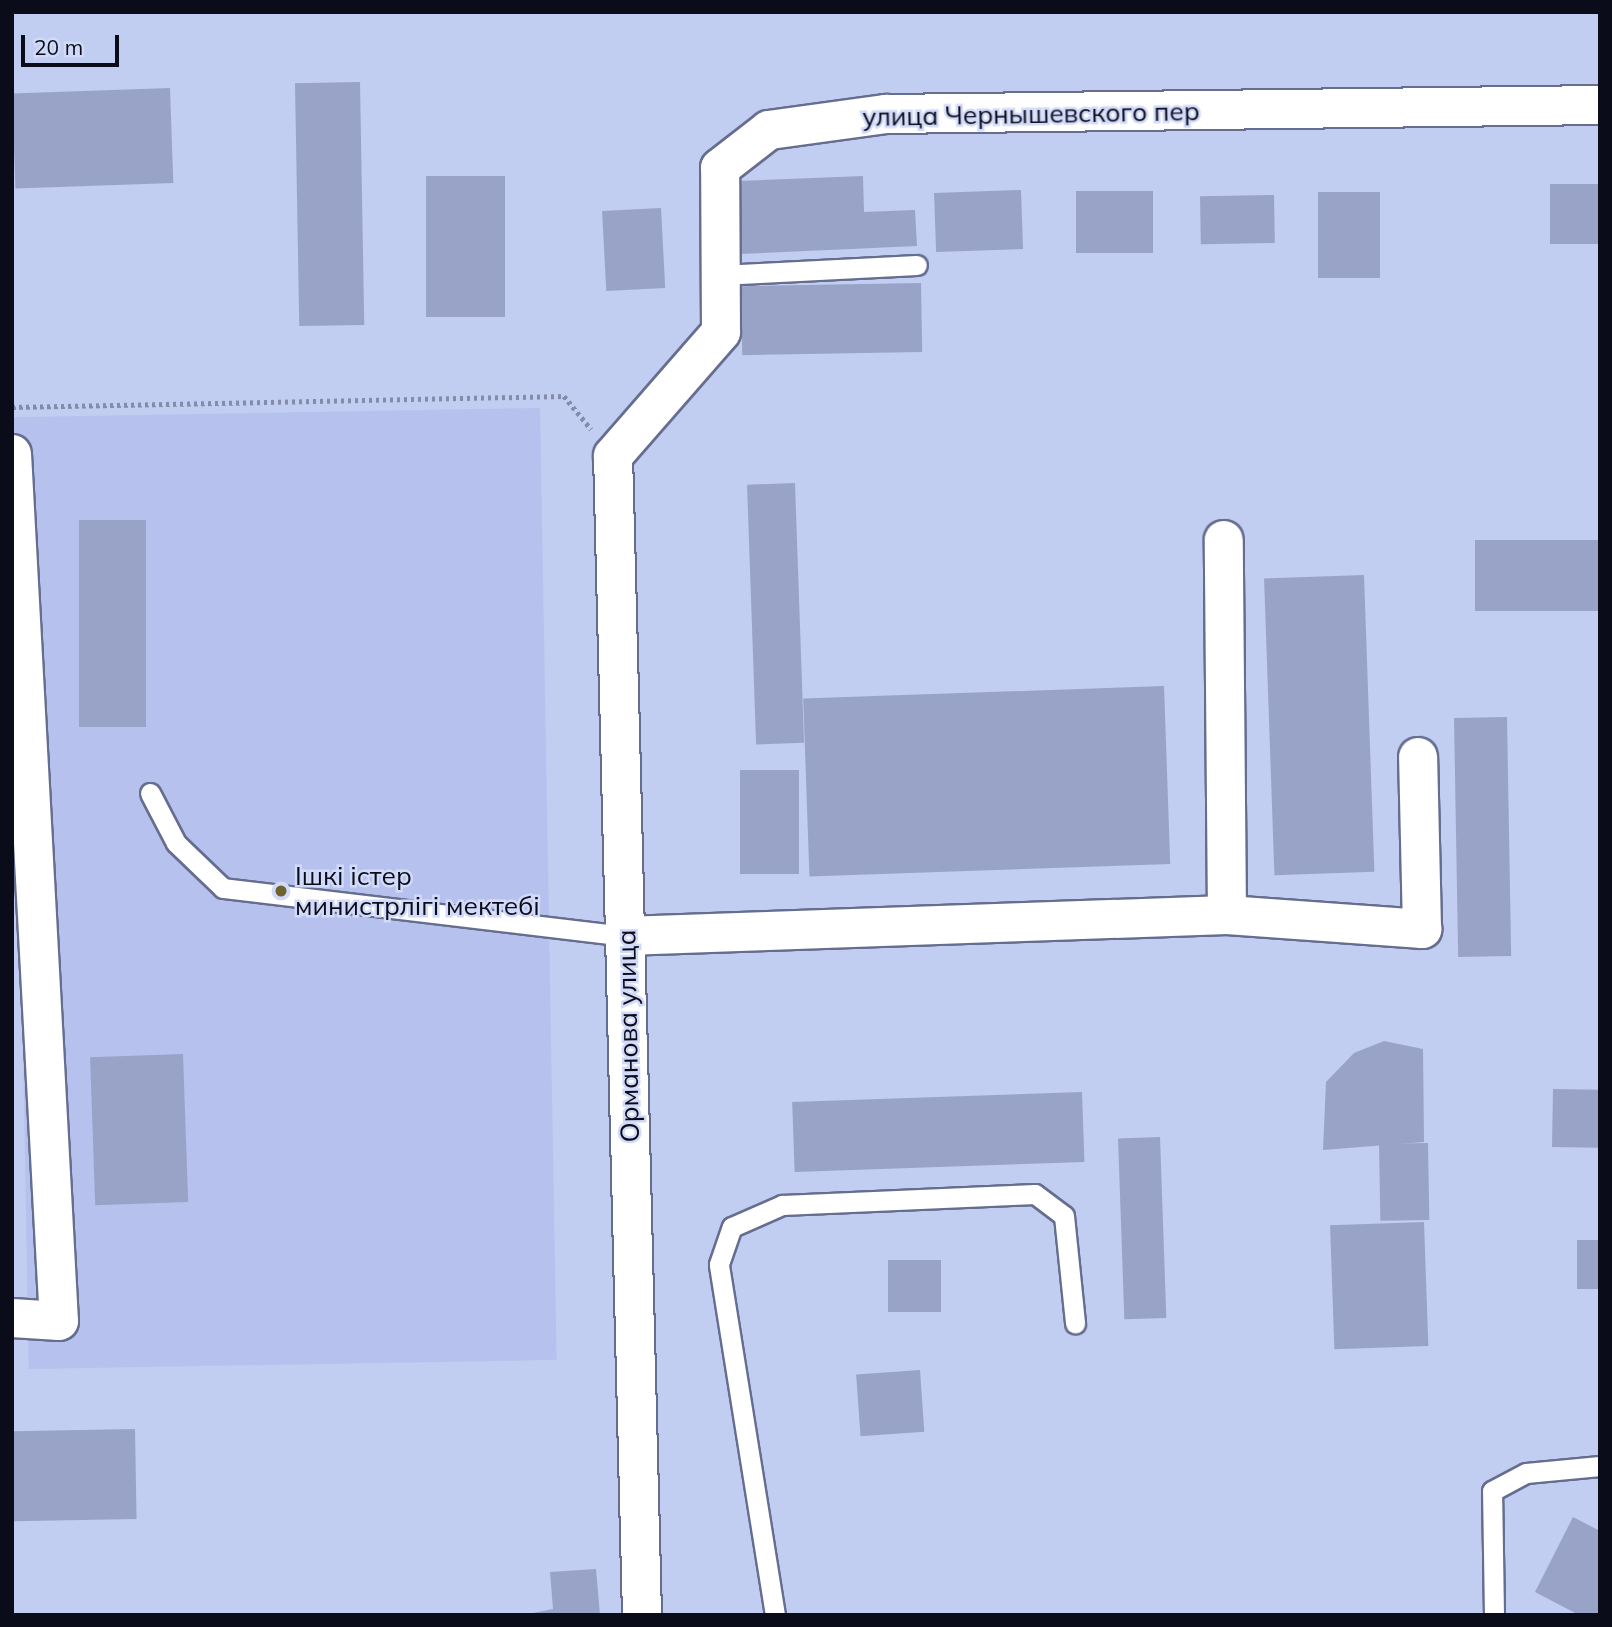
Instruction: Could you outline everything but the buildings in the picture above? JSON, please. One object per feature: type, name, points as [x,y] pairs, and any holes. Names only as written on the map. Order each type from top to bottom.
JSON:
[{"type":"street","name":"улица Чернышевского пер","points":[[613,456],[721,332],[720,168],[769,130],[887,114],[1600,105]]},
{"type":"street","points":[[12,454],[59,1321],[12,1318]]},
{"type":"street","name":"Орманова улица","points":[[613,456],[642,1615]]},
{"type":"street","points":[[1224,540],[1227,915]]},
{"type":"street","points":[[625,936],[1227,915],[1423,929],[1418,757]]},
{"type":"lane","points":[[720,275],[917,265]]},
{"type":"lane","points":[[150,793],[176,843],[223,888],[625,936]]},
{"type":"lane","points":[[775,1615],[719,1264],[732,1227],[782,1205],[1035,1194],[1064,1216],[1075,1323]]},
{"type":"lane","points":[[1494,1615],[1492,1491],[1526,1474],[1600,1466]]},
{"type":"path","points":[[12,407],[564,396],[613,456]]},
{"type":"shaded area","name":"Ішкі істер министрлігі мектебі","points":[[540,408],[557,1360],[29,1369],[12,417]]},
{"type":"place","name":"Ішкі істер министрлігі мектебі","points":[[281,891]]}]
